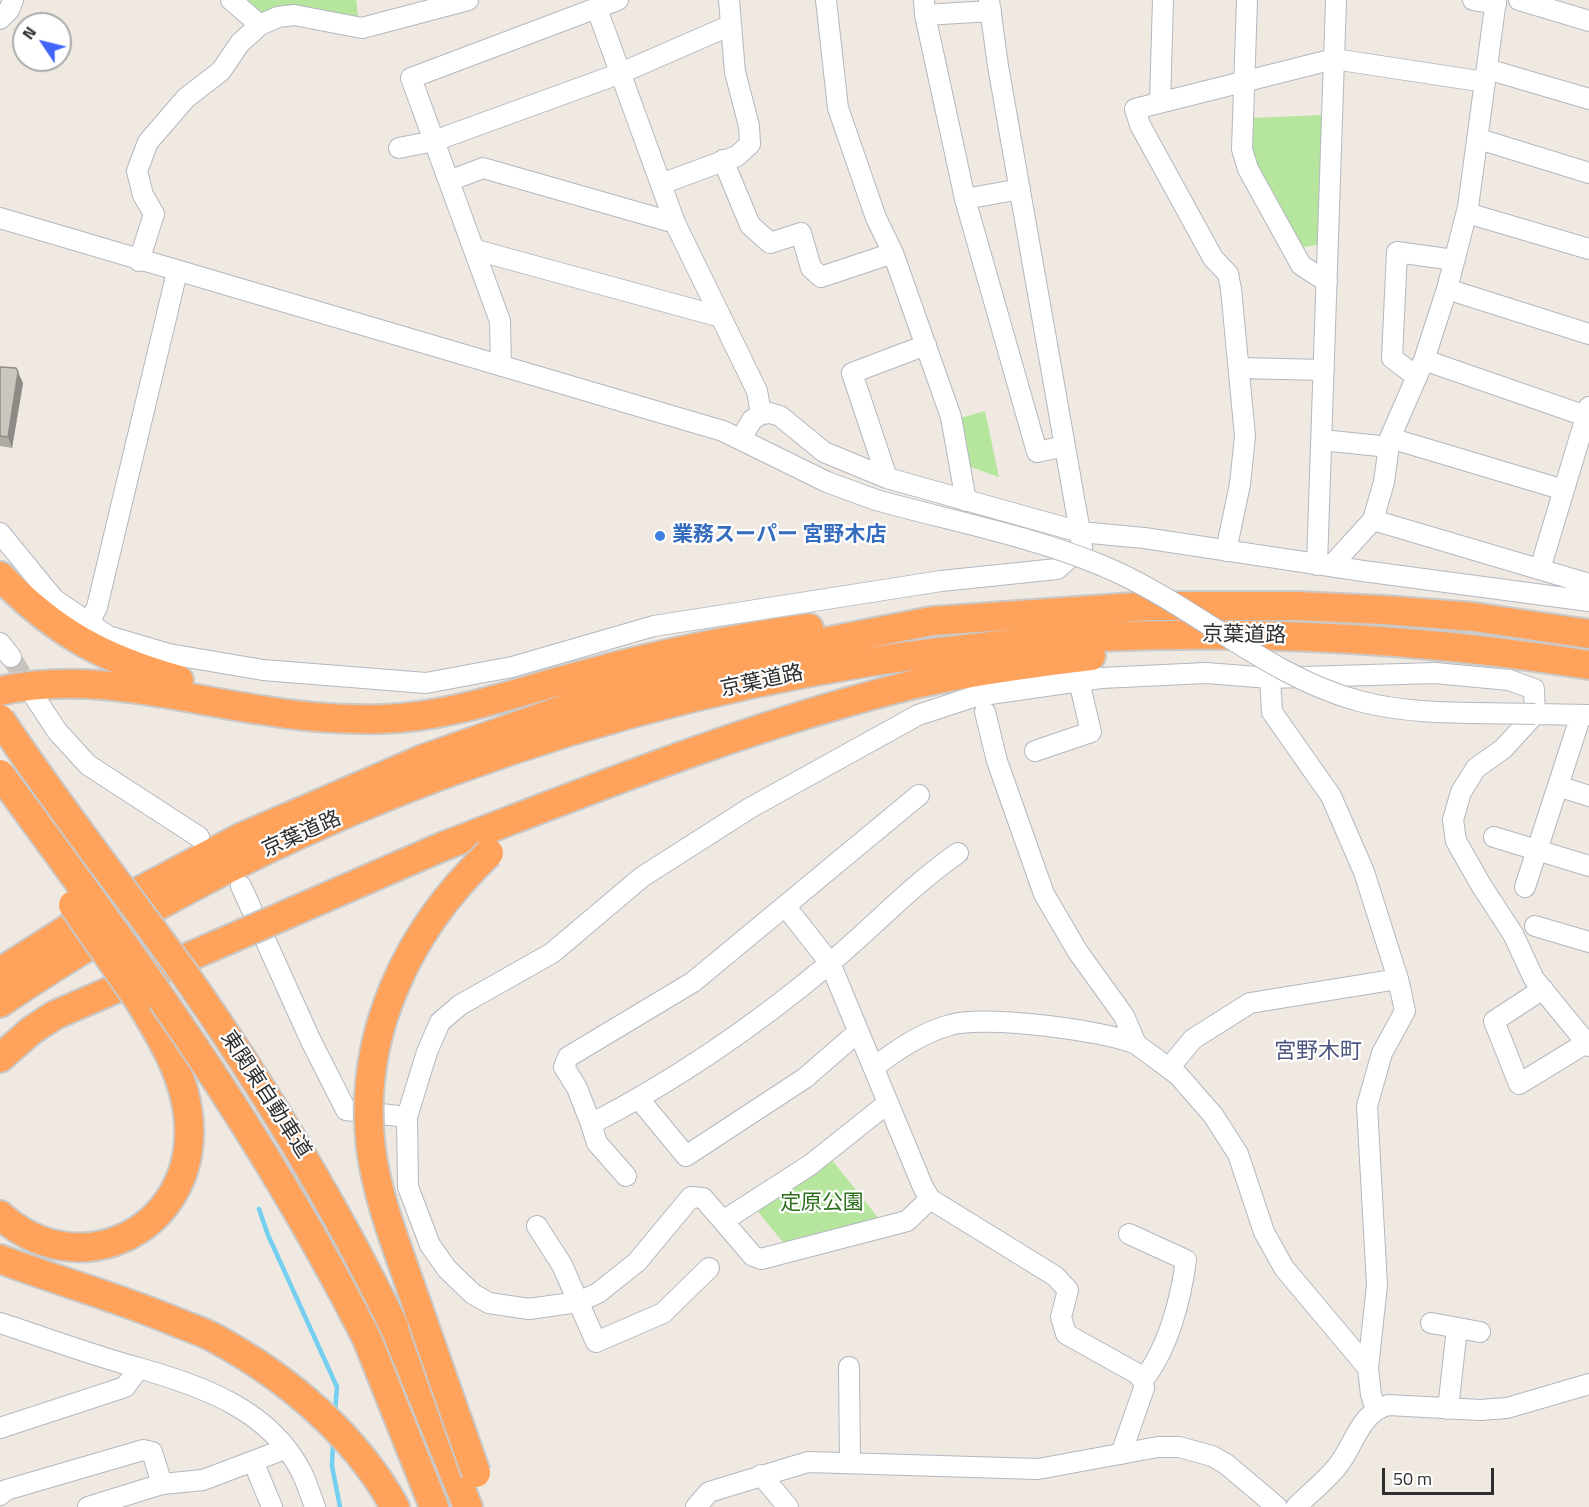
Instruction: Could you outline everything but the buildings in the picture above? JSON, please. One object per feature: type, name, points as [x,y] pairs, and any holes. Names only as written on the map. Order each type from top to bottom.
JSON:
[{"type":"highway","points":[[0,576],[39,613],[60,629],[126,665],[210,689],[303,708],[354,714],[427,715]]},
{"type":"highway","name":"京葉道路","points":[[0,972],[66,930],[242,837],[423,759],[613,692],[814,644],[932,621],[1115,607],[1297,606],[1474,617],[1589,634]]},
{"type":"highway","points":[[0,691],[36,684],[69,682],[137,689],[302,716],[383,719],[427,715],[471,707],[656,657],[758,635],[835,625],[932,621]]},
{"type":"highway","name":"京葉道路","points":[[0,1003],[128,924],[258,855],[433,779],[603,721],[684,699],[835,667],[1006,644],[1160,635],[1296,638],[1467,648],[1589,665]]},
{"type":"highway","points":[[0,1058],[32,1030],[56,1015],[444,846],[639,771],[842,704],[973,672],[1118,652],[1296,638]]},
{"type":"highway","name":"東関東自動車道","points":[[0,719],[222,1028],[320,1181],[398,1336],[468,1488]]},
{"type":"highway","points":[[484,1507],[468,1488],[377,1181],[370,1130],[370,1087],[379,1028],[404,962],[442,902],[489,853],[548,813],[639,771]]},
{"type":"highway","name":"東関東自動車道","points":[[0,774],[157,988],[221,1084],[298,1208],[366,1339],[432,1500]]},
{"type":"highway","points":[[0,799],[138,999],[163,1040],[187,1102],[187,1156],[178,1184],[150,1223],[129,1237],[102,1246],[56,1246],[16,1229],[0,1215]]},
{"type":"highway","points":[[0,1259],[86,1287],[217,1339],[306,1400],[352,1445],[385,1489],[395,1507]]},
{"type":"street","points":[[0,19],[9,10],[13,0]]},
{"type":"street","points":[[231,0],[260,26]]},
{"type":"street","points":[[139,261],[154,214],[143,195],[137,171],[148,142],[186,98],[221,71],[240,43],[260,26],[278,17],[294,15],[362,28],[468,0]]},
{"type":"street","points":[[501,366],[500,321],[476,250],[411,78],[618,0]]},
{"type":"street","points":[[661,184],[737,156],[750,144],[749,126],[735,72],[729,0]]},
{"type":"street","points":[[826,0],[838,108],[876,218],[893,253],[951,417],[966,501]]},
{"type":"street","points":[[1160,102],[1163,0]]},
{"type":"street","points":[[1248,0],[1242,149],[1248,169],[1301,265],[1327,282]]},
{"type":"street","points":[[1324,565],[1322,440],[1336,0]]},
{"type":"street","points":[[1324,565],[1373,520],[1384,483],[1390,443],[1420,369],[1447,289],[1467,213],[1479,139],[1496,2],[1473,0]]},
{"type":"street","points":[[1519,0],[1558,6],[1589,21]]},
{"type":"street","points":[[0,533],[54,599],[88,625],[108,636],[168,654],[263,670],[426,683],[512,667],[654,626],[941,581],[1057,569],[1082,547],[1080,532],[1065,446],[1020,189],[990,5],[925,8],[965,199],[1037,452],[1065,446]]},
{"type":"street","points":[[597,9],[675,223],[757,391],[762,414]]},
{"type":"street","points":[[399,148],[434,141],[621,73],[731,25]]},
{"type":"street","points":[[1226,551],[1240,484],[1245,436],[1240,368],[1228,274],[1213,258],[1140,125],[1135,109],[1334,59],[1486,75],[1589,99]]},
{"type":"street","points":[[1479,139],[1589,173]]},
{"type":"street","points":[[723,160],[750,225],[770,243],[801,233],[811,268],[821,277],[893,253]]},
{"type":"street","points":[[450,181],[483,168],[675,223]]},
{"type":"street","points":[[965,199],[1020,189]]},
{"type":"street","points":[[1467,213],[1589,249]]},
{"type":"street","points":[[0,218],[139,261],[723,431],[827,482],[876,500],[1063,550],[1136,582],[1279,667],[1360,701],[1432,710],[1585,715],[1558,786],[1525,887]]},
{"type":"street","points":[[476,250],[721,318]]},
{"type":"street","points":[[1454,260],[1397,252],[1392,357],[1420,369],[1588,412],[1540,569]]},
{"type":"street","points":[[88,625],[97,607],[177,272]]},
{"type":"street","points":[[1447,289],[1589,334]]},
{"type":"street","points":[[887,478],[852,373],[926,345]]},
{"type":"street","points":[[1240,368],[1324,370]]},
{"type":"street","points":[[741,439],[752,420],[762,414],[780,416],[824,452],[887,478],[1080,532],[1144,538],[1589,601]]},
{"type":"street","points":[[1322,440],[1390,443],[1564,490]]},
{"type":"street","points":[[1373,520],[1589,584]]},
{"type":"street","points":[[930,1199],[907,1221],[761,1259],[753,1256],[703,1198],[691,1197],[637,1262],[598,1293],[578,1302],[529,1309],[489,1303],[473,1294],[447,1269],[430,1245],[408,1187],[407,1117],[440,1022],[460,1005],[552,952],[642,876],[750,808],[918,715],[976,696],[1079,681],[1206,673],[1270,678],[1434,673],[1509,680],[1534,689],[1535,714],[1503,749],[1476,768],[1461,792],[1453,820],[1456,841],[1480,885],[1513,934],[1534,979],[1543,989],[1588,1045],[1519,1084],[1494,1021],[1543,989]]},
{"type":"street","points":[[1270,678],[1272,712],[1331,796],[1364,872],[1398,979],[1405,1011],[1382,1053],[1367,1106],[1377,1285],[1368,1368],[1371,1395],[1376,1408]]},
{"type":"street","points":[[1035,751],[1091,732],[1079,681]]},
{"type":"street","points":[[34,696],[57,731],[88,765],[199,837]]},
{"type":"street","points":[[985,712],[996,760],[1044,894],[1078,952],[1124,1016],[1136,1044]]},
{"type":"street","points":[[1558,786],[1589,796]]},
{"type":"street","points":[[626,1176],[597,1143],[577,1088],[564,1067],[567,1057],[693,982],[919,795]]},
{"type":"street","points":[[1494,837],[1589,866]]},
{"type":"street","points":[[591,1124],[639,1099],[739,1036],[830,963],[958,853]]},
{"type":"street","points":[[241,886],[310,1040],[346,1110],[407,1117]]},
{"type":"street","points":[[786,907],[830,963],[930,1199],[1055,1276],[1068,1290],[1061,1317],[1066,1334],[1136,1372],[1143,1380],[1144,1388],[1121,1454]]},
{"type":"street","points":[[1535,926],[1589,942]]},
{"type":"street","points":[[1169,1068],[1193,1039],[1250,1003],[1398,979]]},
{"type":"street","points":[[874,1067],[907,1043],[951,1025],[968,1023],[1052,1026],[1124,1039],[1136,1044],[1169,1068],[1213,1114],[1238,1154],[1264,1232],[1284,1268],[1368,1368]]},
{"type":"street","points":[[639,1099],[686,1156],[805,1078],[858,1032]]},
{"type":"street","points":[[723,1221],[810,1165],[888,1103]]},
{"type":"street","points":[[537,1226],[562,1265],[596,1342],[663,1313],[709,1268]]},
{"type":"street","points":[[1129,1234],[1186,1260],[1181,1298],[1152,1369],[1143,1380]]},
{"type":"street","points":[[0,1323],[139,1368],[176,1377],[214,1392],[249,1413],[285,1449],[302,1472],[315,1507]]},
{"type":"street","points":[[1431,1323],[1480,1332]]},
{"type":"street","points":[[1448,1409],[1457,1328]]},
{"type":"street","points":[[849,1367],[850,1462]]},
{"type":"street","points":[[0,1428],[125,1387],[139,1368]]},
{"type":"street","points":[[1296,1507],[1338,1466],[1366,1418],[1376,1408],[1388,1405],[1448,1409],[1508,1408],[1589,1384]]},
{"type":"street","points":[[696,1507],[709,1492],[808,1462],[1038,1469],[1158,1448],[1179,1447],[1212,1456],[1237,1472],[1276,1507]]},
{"type":"street","points":[[88,1507],[162,1484],[203,1480],[285,1449]]},
{"type":"street","points":[[0,1495],[6,1490],[143,1450],[152,1452],[162,1484]]},
{"type":"street","points":[[253,1461],[272,1507]]},
{"type":"street","points":[[761,1475],[788,1507]]},
{"type":"green space","points":[[235,0],[356,0],[359,23],[260,21]]},
{"type":"green space","points":[[1322,115],[1319,244],[1300,248],[1252,156],[1250,118]]},
{"type":"green space","points":[[985,411],[999,477],[968,466],[957,419]]},
{"type":"green space","name":"定原公園","points":[[831,1159],[884,1225],[786,1246],[755,1208]]},
{"type":"waterway","points":[[259,1209],[268,1235],[337,1387],[335,1412]]},
{"type":"waterway","points":[[333,1442],[332,1466],[340,1507]]},
{"type":"tunnel","points":[[11,657],[34,695]]},
{"type":"place","name":"業務スーパー 宮野木店","points":[[660,536]]},
{"type":"district","name":"宮野木町","points":[[1318,1053]]}]
